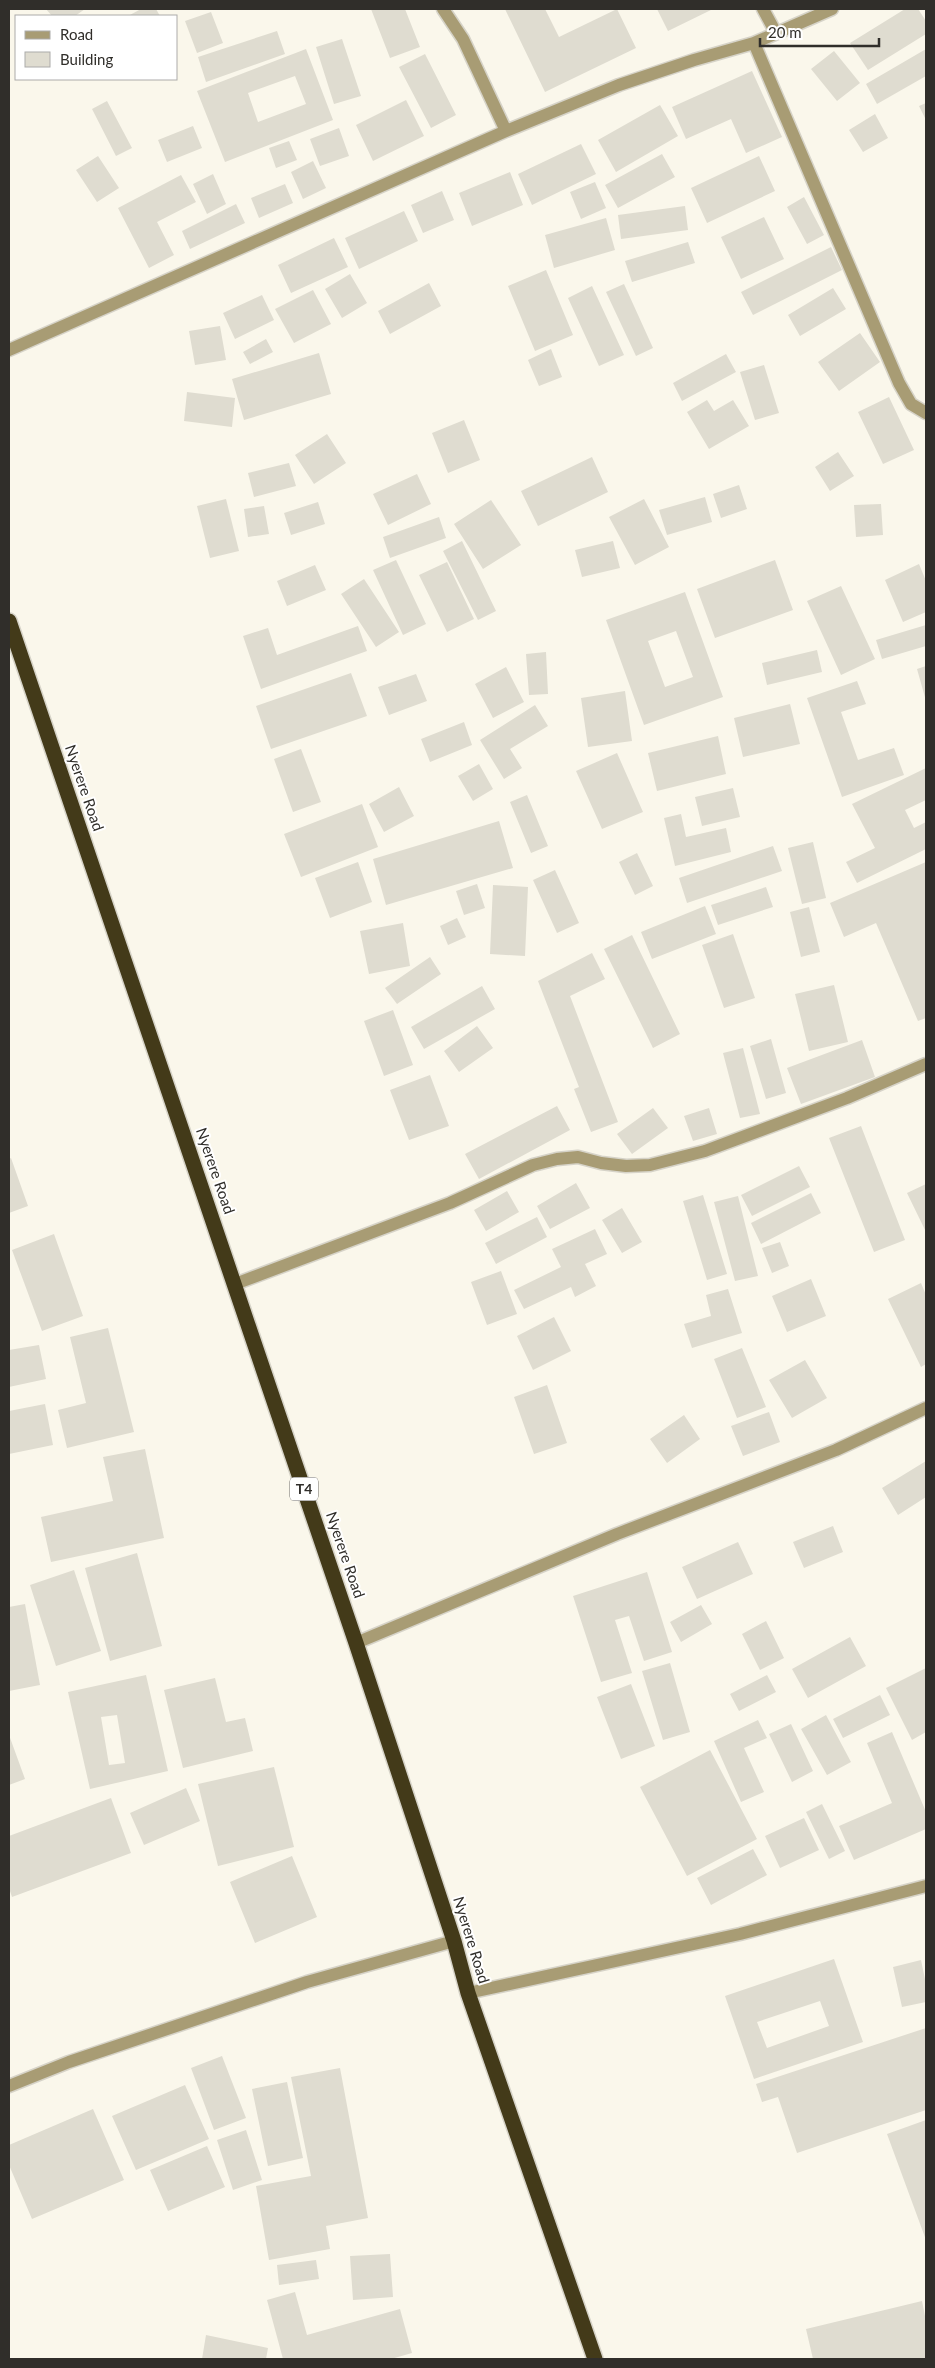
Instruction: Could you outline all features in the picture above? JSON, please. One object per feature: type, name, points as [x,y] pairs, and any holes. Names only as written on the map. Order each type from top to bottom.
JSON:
[{"type":"highway","name":"Nyerere Road","points":[[9,621],[356,1643],[454,1941],[468,1993],[595,2359]]},
{"type":"street","points":[[443,9],[463,38],[506,131]]},
{"type":"street","points":[[763,9],[776,34]]},
{"type":"street","points":[[9,350],[506,131],[619,85],[694,60],[754,43],[832,9]]},
{"type":"street","points":[[754,43],[899,383],[911,404],[926,413]]},
{"type":"street","points":[[235,1284],[450,1203],[533,1165],[557,1159],[578,1157],[626,1166],[650,1165],[705,1151],[847,1098],[926,1064]]},
{"type":"street","points":[[356,1643],[617,1534],[836,1450],[926,1408]]},
{"type":"street","points":[[468,1993],[740,1934],[926,1886]]},
{"type":"street","points":[[9,2086],[69,2062],[307,1982],[454,1941]]},
{"type":"building","points":[[46,9],[85,9],[76,15],[51,15]]},
{"type":"building","points":[[141,9],[156,9],[159,15],[130,15]]},
{"type":"building","points":[[371,9],[405,9],[420,47],[390,58]]},
{"type":"building","points":[[505,9],[545,9],[559,37],[617,9],[636,48],[545,92]]},
{"type":"building","points":[[657,9],[713,9],[668,31]]},
{"type":"building","points":[[905,9],[918,9],[926,21],[926,34],[868,70],[850,43]]},
{"type":"building","points":[[211,12],[223,43],[197,53],[185,21]]},
{"type":"building","points":[[277,31],[285,54],[206,82],[198,57]]},
{"type":"building","points":[[342,39],[361,96],[334,104],[316,47]]},
{"type":"building","points":[[306,49],[333,120],[225,162],[197,91]],"holes":[[[295,76],[306,104],[258,122],[248,93]]]},
{"type":"building","points":[[926,49],[926,76],[877,104],[866,84]]},
{"type":"building","points":[[834,51],[860,83],[837,101],[811,69]]},
{"type":"building","points":[[425,54],[456,115],[431,128],[399,67]]},
{"type":"building","points":[[752,71],[782,137],[746,153],[731,119],[686,139],[672,107]]},
{"type":"building","points":[[406,100],[424,136],[373,161],[356,125]]},
{"type":"building","points":[[107,101],[132,148],[116,156],[92,109]]},
{"type":"building","points":[[926,103],[926,120],[919,106]]},
{"type":"building","points":[[660,105],[678,136],[616,172],[598,140]]},
{"type":"building","points":[[875,114],[888,138],[863,152],[849,130]]},
{"type":"building","points":[[193,126],[202,148],[167,162],[158,140]]},
{"type":"building","points":[[339,128],[349,156],[320,166],[310,139]]},
{"type":"building","points":[[289,141],[297,160],[276,168],[269,148]]},
{"type":"building","points":[[581,144],[596,174],[532,205],[518,174]]},
{"type":"building","points":[[662,154],[675,177],[618,208],[605,185]]},
{"type":"building","points":[[98,156],[119,188],[97,202],[76,170]]},
{"type":"building","points":[[759,156],[775,191],[707,223],[691,188]]},
{"type":"building","points":[[313,161],[326,188],[303,199],[291,172]]},
{"type":"building","points":[[510,172],[523,205],[472,226],[459,193]]},
{"type":"building","points":[[213,174],[226,204],[207,214],[193,184]]},
{"type":"building","points":[[181,175],[196,202],[157,222],[174,255],[149,268],[118,208]]},
{"type":"building","points":[[595,182],[606,208],[581,219],[570,192]]},
{"type":"building","points":[[285,184],[293,203],[259,218],[251,198]]},
{"type":"building","points":[[442,191],[454,220],[423,233],[411,205]]},
{"type":"building","points":[[804,197],[824,235],[807,244],[787,207]]},
{"type":"building","points":[[236,204],[245,223],[190,249],[182,231]]},
{"type":"building","points":[[685,206],[688,230],[621,239],[618,215]]},
{"type":"building","points":[[404,211],[418,241],[359,269],[345,238]]},
{"type":"building","points":[[764,217],[784,259],[741,279],[721,237]]},
{"type":"building","points":[[606,218],[615,250],[554,268],[545,235]]},
{"type":"building","points":[[334,238],[348,267],[291,293],[278,265]]},
{"type":"building","points":[[688,242],[695,263],[632,282],[625,261]]},
{"type":"building","points":[[831,247],[842,270],[753,315],[741,292]]},
{"type":"building","points":[[546,270],[573,335],[535,351],[508,286]]},
{"type":"building","points":[[350,274],[367,303],[342,318],[325,289]]},
{"type":"building","points":[[429,283],[441,306],[390,334],[378,311]]},
{"type":"building","points":[[624,284],[653,348],[636,356],[606,292]]},
{"type":"building","points":[[592,286],[624,355],[599,366],[568,298]]},
{"type":"building","points":[[833,288],[846,309],[800,336],[788,315]]},
{"type":"building","points":[[313,290],[331,324],[294,343],[275,309]]},
{"type":"building","points":[[262,295],[274,320],[235,339],[223,313]]},
{"type":"building","points":[[220,326],[226,360],[195,365],[189,331]]},
{"type":"building","points":[[860,333],[880,362],[839,391],[818,362]]},
{"type":"building","points":[[266,339],[273,352],[250,364],[243,352]]},
{"type":"building","points":[[551,349],[562,377],[539,386],[528,360]]},
{"type":"building","points":[[319,353],[331,394],[244,420],[232,379]]},
{"type":"building","points":[[726,354],[736,372],[682,401],[673,383]]},
{"type":"building","points":[[764,365],[779,413],[755,420],[740,372]]},
{"type":"building","points":[[187,392],[235,398],[232,427],[184,421]]},
{"type":"building","points":[[889,397],[914,450],[883,464],[858,412]]},
{"type":"building","points":[[707,400],[714,411],[733,400],[749,426],[709,449],[687,412]]},
{"type":"building","points":[[464,420],[480,460],[448,473],[432,433]]},
{"type":"building","points":[[327,434],[346,463],[314,484],[295,455]]},
{"type":"building","points":[[838,452],[854,476],[830,491],[815,467]]},
{"type":"building","points":[[592,457],[608,492],[538,526],[521,491]]},
{"type":"building","points":[[289,463],[296,486],[254,497],[248,473]]},
{"type":"building","points":[[417,474],[431,504],[388,525],[373,494]]},
{"type":"building","points":[[739,485],[747,509],[721,518],[713,494]]},
{"type":"building","points":[[705,497],[712,522],[667,535],[659,510]]},
{"type":"building","points":[[226,499],[239,551],[210,558],[197,506]]},
{"type":"building","points":[[644,499],[669,547],[635,565],[609,517]]},
{"type":"building","points":[[491,500],[521,545],[483,569],[454,524]]},
{"type":"building","points":[[318,502],[325,524],[291,535],[284,513]]},
{"type":"building","points":[[881,504],[883,535],[856,537],[854,505]]},
{"type":"building","points":[[264,506],[269,534],[248,537],[244,509]]},
{"type":"building","points":[[439,517],[446,538],[390,558],[383,537]]},
{"type":"building","points":[[462,541],[496,611],[478,620],[443,551]]},
{"type":"building","points":[[613,541],[620,568],[582,577],[575,550]]},
{"type":"building","points":[[396,560],[426,624],[403,635],[373,570]]},
{"type":"building","points":[[775,560],[793,610],[715,638],[697,589]]},
{"type":"building","points":[[447,562],[474,619],[447,632],[419,575]]},
{"type":"building","points":[[919,564],[926,581],[926,612],[903,622],[885,580]]},
{"type":"building","points":[[315,565],[326,590],[287,606],[277,581]]},
{"type":"building","points":[[364,579],[399,632],[376,647],[341,594]]},
{"type":"building","points":[[841,586],[875,659],[841,675],[807,601]]},
{"type":"building","points":[[685,592],[723,697],[644,725],[606,620]],"holes":[[[676,631],[693,677],[665,687],[648,641]]]},
{"type":"building","points":[[926,625],[926,646],[882,659],[876,640]]},
{"type":"building","points":[[358,626],[367,651],[261,689],[243,636],[268,628],[277,655]]},
{"type":"building","points":[[817,650],[822,672],[767,685],[762,663]]},
{"type":"building","points":[[546,652],[548,694],[529,695],[526,654]]},
{"type":"building","points":[[926,666],[926,701],[917,669]]},
{"type":"building","points":[[506,667],[524,702],[493,718],[475,684]]},
{"type":"building","points":[[351,673],[367,716],[271,749],[256,706]]},
{"type":"building","points":[[416,674],[427,701],[389,715],[378,687]]},
{"type":"building","points":[[857,681],[866,704],[841,712],[858,760],[894,748],[904,775],[842,797],[807,698]]},
{"type":"building","points":[[625,691],[632,741],[588,747],[581,698]]},
{"type":"building","points":[[790,704],[800,744],[743,757],[734,718]]},
{"type":"building","points":[[535,705],[548,726],[510,749],[522,768],[504,779],[480,740]]},
{"type":"building","points":[[464,722],[472,745],[430,762],[421,739]]},
{"type":"building","points":[[718,736],[726,774],[657,791],[648,753]]},
{"type":"building","points":[[301,749],[321,802],[293,812],[274,759]]},
{"type":"building","points":[[617,753],[643,812],[602,829],[576,771]]},
{"type":"building","points":[[479,764],[493,789],[473,801],[458,776]]},
{"type":"building","points":[[926,768],[926,800],[905,810],[914,828],[926,822],[926,849],[857,883],[846,862],[875,848],[852,804]]},
{"type":"building","points":[[399,787],[414,816],[384,832],[369,804]]},
{"type":"building","points":[[733,788],[740,817],[702,826],[695,797]]},
{"type":"building","points":[[527,795],[548,846],[531,853],[510,802]]},
{"type":"building","points":[[362,804],[378,847],[301,877],[284,834]]},
{"type":"building","points":[[681,814],[686,837],[726,828],[731,852],[675,866],[664,818]]},
{"type":"building","points":[[499,821],[513,868],[386,905],[373,859]]},
{"type":"building","points":[[813,842],[826,898],[802,904],[788,848]]},
{"type":"building","points":[[773,846],[782,871],[687,903],[679,878]]},
{"type":"building","points":[[637,853],[653,886],[635,895],[619,862]]},
{"type":"building","points":[[358,862],[372,902],[330,918],[315,878]]},
{"type":"building","points":[[926,862],[926,1018],[918,1021],[876,923],[844,937],[830,903]]},
{"type":"building","points":[[555,870],[579,923],[557,933],[533,880]]},
{"type":"building","points":[[477,884],[485,908],[464,915],[456,891]]},
{"type":"building","points":[[493,885],[528,887],[525,956],[490,954]]},
{"type":"building","points":[[766,887],[773,907],[718,925],[711,905]]},
{"type":"building","points":[[705,906],[716,934],[652,959],[641,932]]},
{"type":"building","points":[[809,907],[820,952],[801,957],[790,912]]},
{"type":"building","points":[[457,918],[466,937],[448,945],[440,926]]},
{"type":"building","points":[[403,923],[410,966],[369,974],[360,931]]},
{"type":"building","points":[[733,934],[755,998],[724,1008],[702,945]]},
{"type":"building","points":[[632,935],[680,1034],[653,1048],[604,949]]},
{"type":"building","points":[[592,953],[605,979],[570,996],[618,1122],[591,1132],[574,1089],[579,1087],[538,981]]},
{"type":"building","points":[[430,957],[441,974],[397,1004],[385,988]]},
{"type":"building","points":[[834,985],[848,1042],[809,1051],[795,994]]},
{"type":"building","points":[[482,986],[495,1009],[424,1049],[411,1027]]},
{"type":"building","points":[[393,1010],[413,1065],[384,1076],[364,1021]]},
{"type":"building","points":[[477,1026],[493,1048],[459,1072],[444,1051]]},
{"type":"building","points":[[771,1039],[786,1093],[766,1099],[750,1046]]},
{"type":"building","points":[[862,1040],[875,1077],[801,1104],[787,1068]]},
{"type":"building","points":[[743,1048],[760,1114],[740,1118],[723,1053]]},
{"type":"building","points":[[430,1075],[449,1126],[409,1140],[390,1090]]},
{"type":"building","points":[[557,1106],[570,1130],[479,1179],[465,1154]]},
{"type":"building","points":[[653,1108],[668,1128],[632,1154],[617,1134]]},
{"type":"building","points":[[709,1108],[717,1134],[693,1141],[684,1116]]},
{"type":"building","points":[[861,1126],[905,1240],[874,1252],[829,1138]]},
{"type":"building","points":[[11,1158],[28,1206],[9,1213],[9,1159]]},
{"type":"building","points":[[799,1166],[810,1187],[752,1216],[741,1195]]},
{"type":"building","points":[[576,1183],[590,1208],[550,1229],[537,1206]]},
{"type":"building","points":[[926,1184],[926,1232],[907,1193]]},
{"type":"building","points":[[507,1191],[519,1212],[486,1231],[474,1210]]},
{"type":"building","points":[[811,1193],[821,1213],[761,1244],[751,1223]]},
{"type":"building","points":[[703,1195],[727,1274],[707,1280],[683,1201]]},
{"type":"building","points":[[738,1196],[758,1276],[735,1281],[714,1202]]},
{"type":"building","points":[[622,1208],[642,1242],[622,1253],[602,1220]]},
{"type":"building","points":[[537,1217],[547,1237],[496,1264],[485,1243]]},
{"type":"building","points":[[595,1229],[607,1254],[585,1264],[596,1286],[575,1297],[571,1287],[524,1309],[514,1290],[561,1267],[552,1249]]},
{"type":"building","points":[[54,1234],[83,1316],[42,1331],[12,1250]]},
{"type":"building","points":[[780,1242],[789,1266],[772,1273],[762,1248]]},
{"type":"building","points":[[501,1271],[517,1314],[487,1325],[471,1282]]},
{"type":"building","points":[[811,1279],[826,1316],[787,1332],[772,1296]]},
{"type":"building","points":[[921,1283],[926,1295],[926,1364],[921,1367],[888,1299]]},
{"type":"building","points":[[728,1289],[742,1333],[692,1348],[684,1324],[711,1316],[706,1295]]},
{"type":"building","points":[[554,1317],[571,1351],[533,1370],[517,1336]]},
{"type":"building","points":[[108,1328],[134,1432],[67,1448],[58,1410],[86,1403],[70,1337]]},
{"type":"building","points":[[39,1345],[46,1379],[9,1387],[9,1350]]},
{"type":"building","points":[[742,1348],[766,1407],[737,1418],[714,1359]]},
{"type":"building","points":[[805,1360],[827,1398],[792,1418],[769,1380]]},
{"type":"building","points":[[547,1385],[567,1443],[534,1454],[514,1397]]},
{"type":"building","points":[[45,1404],[53,1445],[9,1454],[9,1411]]},
{"type":"building","points":[[769,1412],[780,1442],[743,1456],[731,1426]]},
{"type":"building","points":[[684,1415],[700,1439],[667,1463],[650,1439]]},
{"type":"building","points":[[145,1449],[164,1538],[51,1562],[41,1517],[113,1501],[103,1457]]},
{"type":"building","points":[[926,1461],[926,1497],[898,1515],[882,1488]]},
{"type":"building","points":[[833,1526],[843,1552],[804,1568],[793,1542]]},
{"type":"building","points":[[738,1542],[753,1574],[697,1599],[682,1567]]},
{"type":"building","points":[[137,1553],[162,1646],[110,1661],[85,1568]]},
{"type":"building","points":[[74,1570],[101,1651],[56,1666],[30,1585]]},
{"type":"building","points":[[647,1572],[672,1652],[644,1661],[629,1616],[615,1620],[632,1673],[601,1682],[573,1596]]},
{"type":"building","points":[[25,1604],[40,1685],[9,1691],[9,1607]]},
{"type":"building","points":[[701,1605],[712,1624],[681,1642],[670,1622]]},
{"type":"building","points":[[766,1621],[784,1658],[760,1670],[742,1634]]},
{"type":"building","points":[[850,1637],[866,1666],[808,1698],[792,1669]]},
{"type":"building","points":[[670,1663],[690,1732],[663,1740],[642,1671]]},
{"type":"building","points":[[926,1668],[926,1732],[912,1740],[886,1688]]},
{"type":"building","points":[[146,1675],[168,1771],[90,1789],[68,1692]],"holes":[[[117,1715],[125,1763],[109,1765],[101,1717]]]},
{"type":"building","points":[[767,1675],[776,1692],[739,1711],[730,1694]]},
{"type":"building","points":[[215,1678],[226,1722],[245,1718],[253,1751],[183,1768],[164,1690]]},
{"type":"building","points":[[631,1684],[655,1746],[621,1759],[597,1697]]},
{"type":"building","points":[[880,1695],[890,1715],[843,1738],[833,1719]]},
{"type":"building","points":[[826,1715],[851,1762],[827,1775],[801,1729]]},
{"type":"building","points":[[758,1720],[767,1738],[744,1748],[764,1792],[741,1802],[714,1741]]},
{"type":"building","points":[[791,1724],[813,1771],[792,1782],[769,1734]]},
{"type":"building","points":[[892,1732],[926,1812],[926,1829],[854,1860],[839,1826],[892,1803],[867,1743]]},
{"type":"building","points":[[9,1735],[25,1779],[9,1785]]},
{"type":"building","points":[[710,1750],[757,1839],[687,1876],[640,1787]]},
{"type":"building","points":[[274,1767],[294,1847],[218,1866],[198,1784]]},
{"type":"building","points":[[186,1788],[200,1821],[144,1845],[130,1813]]},
{"type":"building","points":[[111,1798],[131,1853],[12,1897],[9,1888],[9,1836]]},
{"type":"building","points":[[822,1804],[845,1851],[829,1859],[806,1812]]},
{"type":"building","points":[[804,1818],[819,1850],[780,1868],[765,1836]]},
{"type":"building","points":[[753,1849],[767,1875],[711,1905],[697,1878]]},
{"type":"building","points":[[292,1856],[317,1917],[255,1943],[230,1882]]},
{"type":"building","points":[[834,1959],[863,2042],[754,2079],[725,1996]],"holes":[[[820,2001],[829,2026],[767,2048],[757,2022]]]},
{"type":"building","points":[[921,1960],[926,1984],[926,2002],[902,2007],[893,1967]]},
{"type":"building","points":[[926,2028],[926,2110],[797,2153],[778,2097],[762,2102],[756,2084]]},
{"type":"building","points":[[222,2056],[246,2118],[214,2130],[191,2068]]},
{"type":"building","points":[[340,2068],[368,2218],[326,2226],[330,2249],[269,2260],[256,2186],[311,2176],[291,2077]]},
{"type":"building","points":[[287,2082],[303,2158],[268,2166],[252,2089]]},
{"type":"building","points":[[185,2085],[209,2139],[136,2170],[112,2116]]},
{"type":"building","points":[[93,2109],[124,2180],[32,2219],[9,2165],[9,2145]]},
{"type":"building","points":[[926,2120],[926,2240],[887,2134]]},
{"type":"building","points":[[246,2130],[262,2180],[233,2190],[217,2140]]},
{"type":"building","points":[[207,2146],[225,2187],[168,2211],[150,2170]]},
{"type":"building","points":[[390,2254],[393,2297],[353,2300],[350,2256]]},
{"type":"building","points":[[316,2260],[319,2279],[279,2285],[277,2265]]},
{"type":"building","points":[[295,2292],[307,2335],[400,2309],[412,2353],[391,2359],[283,2359],[267,2300]]},
{"type":"building","points":[[922,2301],[926,2321],[926,2359],[813,2359],[806,2329]]},
{"type":"building","points":[[206,2335],[268,2348],[266,2359],[202,2359]]}]
